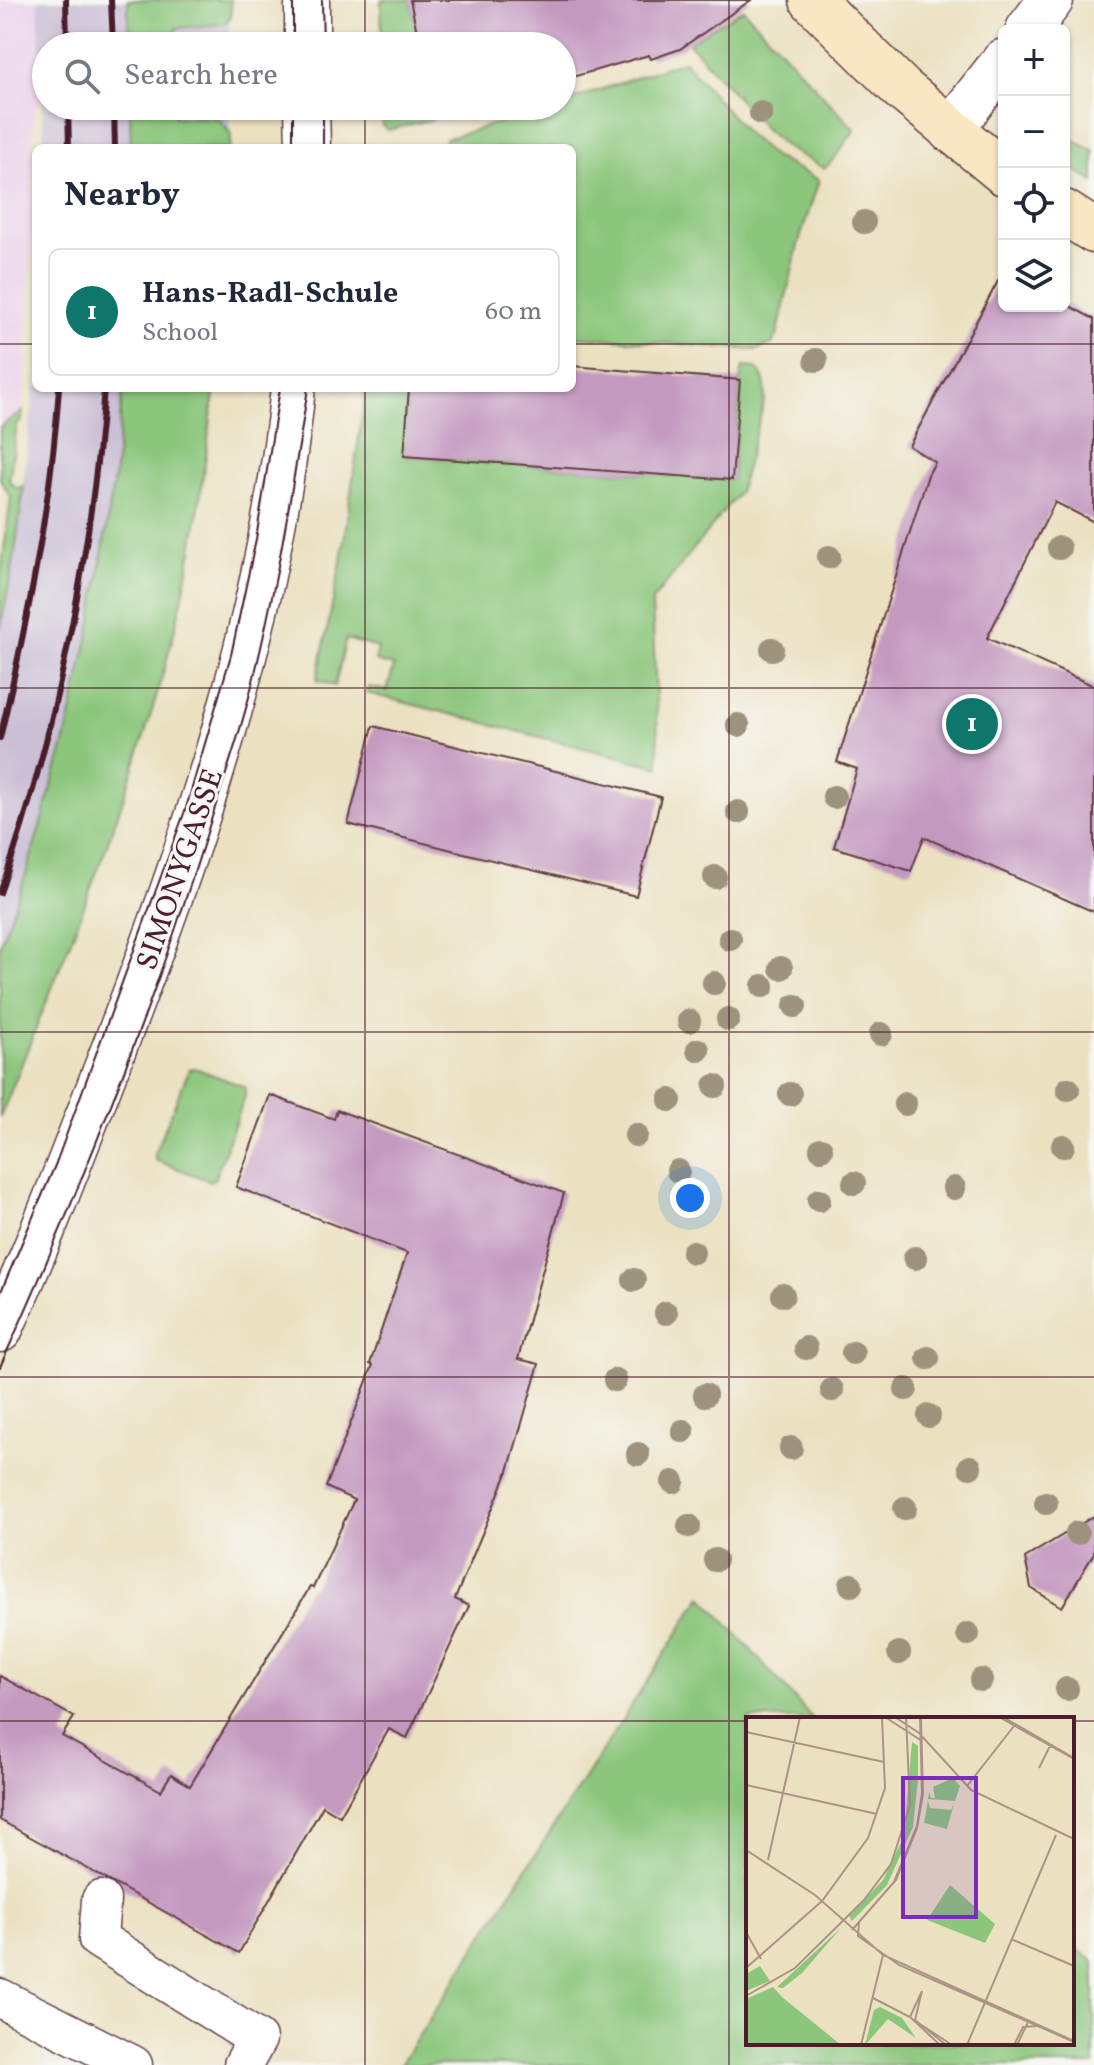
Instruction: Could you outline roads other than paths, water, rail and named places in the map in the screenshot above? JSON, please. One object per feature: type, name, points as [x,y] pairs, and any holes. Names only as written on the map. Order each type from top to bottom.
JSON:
[{"type":"main road","points":[[812,0],[902,89],[998,168]]},
{"type":"main road","points":[[1070,216],[1094,231]]},
{"type":"street","points":[[307,0],[307,32]]},
{"type":"street","points":[[1033,24],[1051,0]]},
{"type":"street","points":[[950,130],[998,69]]},
{"type":"street","points":[[307,120],[308,144]]},
{"type":"street","name":"SIMONYGASSE","points":[[0,1330],[32,1258],[138,989],[218,755],[250,636],[275,513],[292,392]]},
{"type":"lane","points":[[101,1900],[98,1939],[257,2039],[243,2065]]},
{"type":"lane","points":[[0,1998],[133,2065]]},
{"type":"tram line","points":[[293,0],[293,32]]},
{"type":"tram line","points":[[322,0],[323,32]]},
{"type":"tram line","points":[[293,120],[293,144]]},
{"type":"tram line","points":[[323,120],[323,144]]},
{"type":"tram line","points":[[0,1294],[56,1163],[186,808],[231,655],[256,539],[279,392]]},
{"type":"tram line","points":[[0,1367],[58,1236],[137,1038],[234,750],[275,582],[307,392]]},
{"type":"railway","points":[[66,0],[67,32]]},
{"type":"railway","points":[[111,0],[112,32]]},
{"type":"railway","points":[[68,120],[69,144]]},
{"type":"railway","points":[[114,120],[115,144]]},
{"type":"railway","points":[[0,738],[37,564],[59,392]]},
{"type":"railway","points":[[0,893],[38,772],[68,644],[90,514],[104,392]]},
{"type":"place","name":"Hans-Radl-Schule","points":[[972,724]]}]
